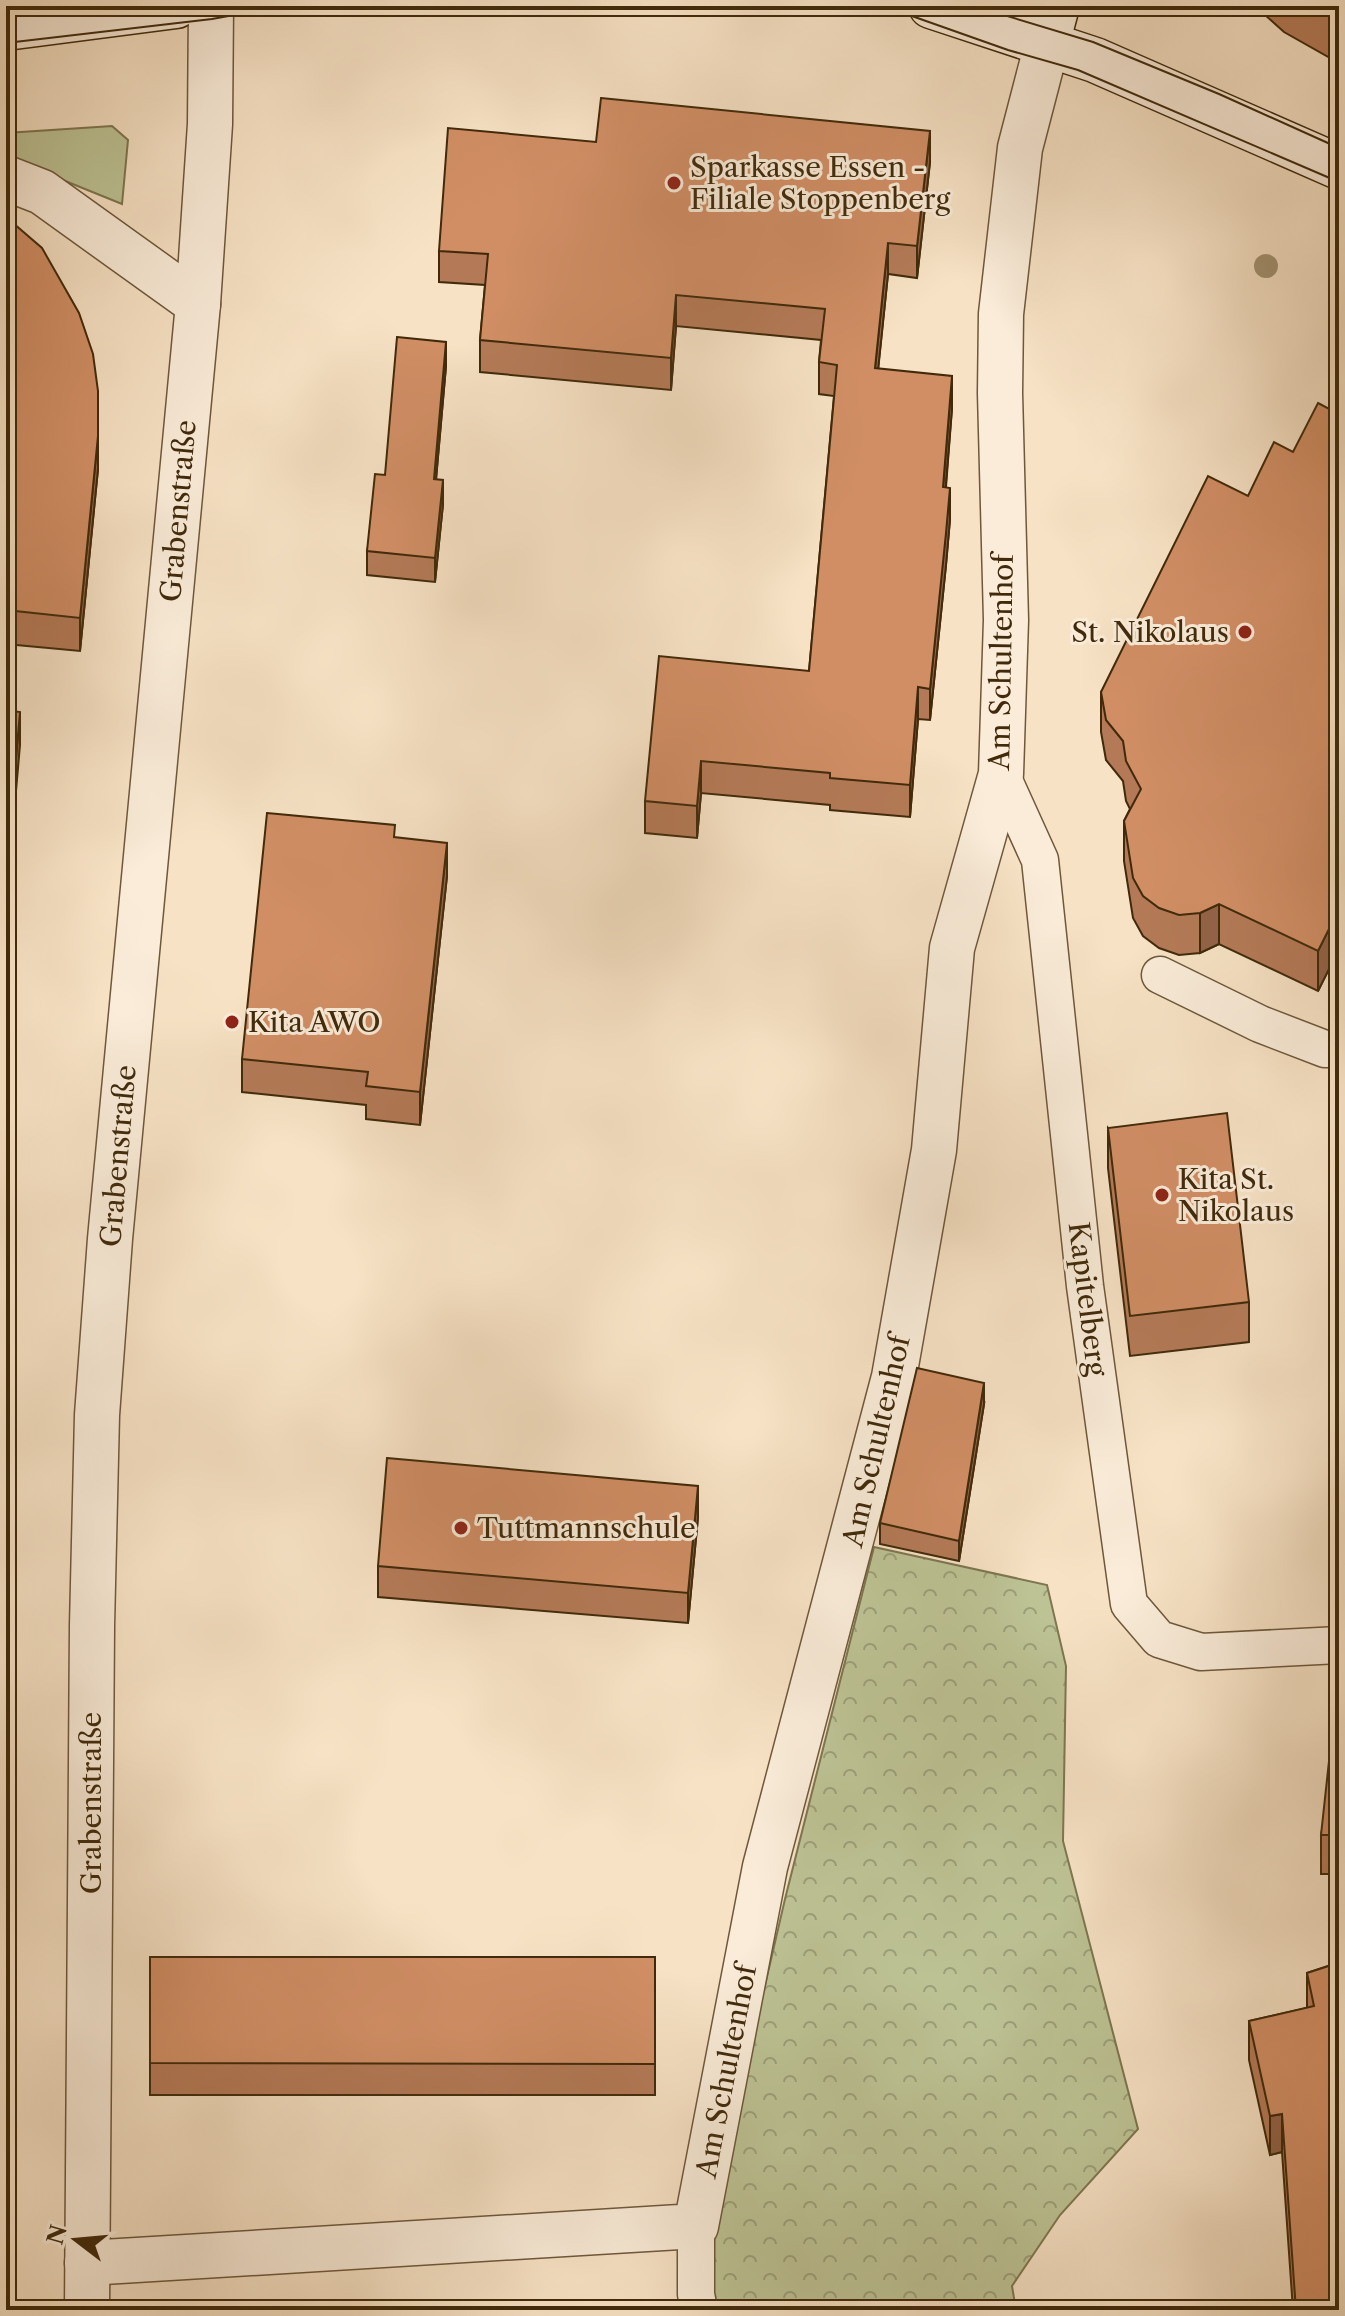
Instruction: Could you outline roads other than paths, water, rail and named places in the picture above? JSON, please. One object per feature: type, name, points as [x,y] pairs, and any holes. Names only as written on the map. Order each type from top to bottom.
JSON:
[{"type":"street","points":[[6,28],[176,6]]},
{"type":"street","name":"Grabenstraße","points":[[87,2310],[92,1626],[97,1415],[111,1223],[198,304],[210,124],[211,6]]},
{"type":"street","points":[[931,6],[1052,25],[1095,60],[1339,167]]},
{"type":"street","name":"Am Schultenhof","points":[[696,2226],[765,1867],[894,1377],[934,1150],[952,948],[1001,774],[1006,620],[1001,314],[1020,148],[1052,25]]},
{"type":"street","points":[[6,178],[42,192],[198,304]]},
{"type":"street","points":[[87,2263],[696,2226]]},
{"type":"lane","name":"Kapitelberg","points":[[1001,774],[1040,860],[1085,1286],[1129,1604],[1159,1639],[1201,1652],[1339,1645]]},
{"type":"lane","points":[[1160,975],[1260,1024],[1325,1049],[1339,1049]]},
{"type":"lane","points":[[696,2226],[696,2294],[699,2310]]},
{"type":"tram line","points":[[6,14],[75,6]]},
{"type":"tram line","points":[[6,43],[212,19],[284,6]]},
{"type":"tram line","points":[[856,6],[909,15],[1008,50],[1078,70],[1339,182]]},
{"type":"tram line","points":[[974,6],[1093,42],[1339,148]]},
{"type":"place","name":"Sparkasse Essen - Filiale Stoppenberg","points":[[674,183]]},
{"type":"place","name":"St. Nikolaus","points":[[1245,632]]},
{"type":"place","name":"Kita AWO","points":[[232,1022]]},
{"type":"place","name":"Kita St. Nikolaus","points":[[1162,1195]]},
{"type":"place","name":"Tuttmannschule","points":[[461,1528]]}]
